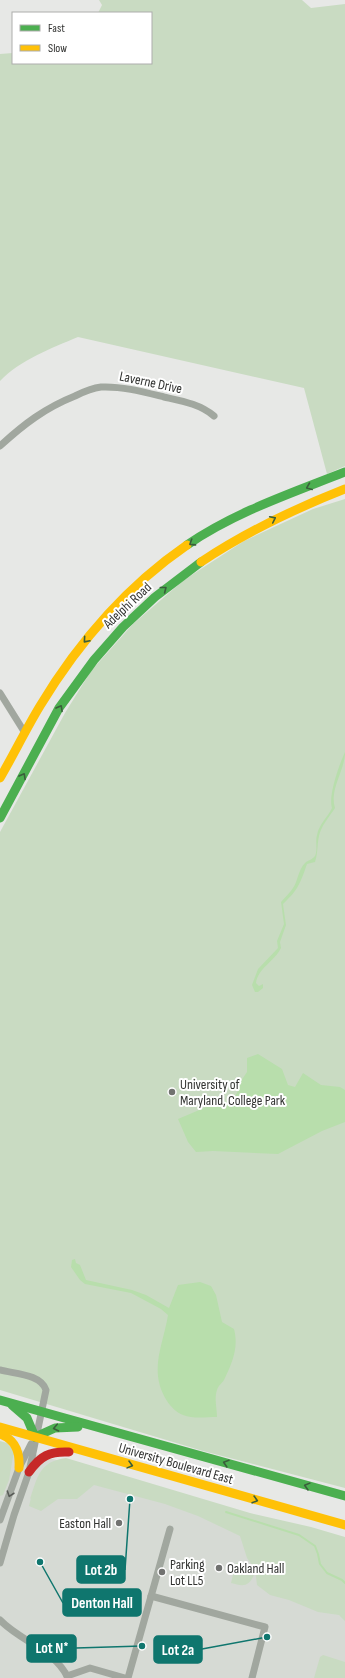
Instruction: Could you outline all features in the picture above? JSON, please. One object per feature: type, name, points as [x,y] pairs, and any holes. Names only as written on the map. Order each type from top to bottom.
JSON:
[{"type":"main road","name":"Adelphi Road","points":[[0,778],[41,704],[78,649],[106,617],[148,576],[192,542],[216,528],[264,505],[345,472]]},
{"type":"main road","name":"Adelphi Road","points":[[0,818],[66,697],[103,647],[144,605],[200,561],[218,549],[275,518],[345,488]]},
{"type":"main road","name":"University Boulevard East","points":[[0,1400],[345,1496]]},
{"type":"main road","points":[[0,1400],[13,1406],[25,1416],[32,1427],[35,1437],[52,1428],[62,1426],[107,1429]]},
{"type":"main road","name":"University Boulevard East","points":[[0,1427],[345,1525]]},
{"type":"main road","points":[[0,1434],[6,1435],[17,1446],[20,1455],[19,1468]]},
{"type":"main road","points":[[29,1472],[39,1458],[49,1452],[59,1451],[93,1454]]},
{"type":"street","name":"Laverne Drive","points":[[0,446],[15,432],[46,409],[61,401],[99,387],[125,389],[165,397],[206,409],[214,416]]},
{"type":"street","points":[[0,693],[25,733]]},
{"type":"street","points":[[0,1370],[40,1381],[46,1390],[35,1437],[29,1472],[14,1515],[0,1563]]},
{"type":"street","points":[[0,1520],[19,1468],[35,1437]]},
{"type":"street","points":[[0,1620],[12,1631],[49,1656],[58,1664],[68,1677],[90,1668],[126,1678],[170,1529]]},
{"type":"street","points":[[151,1596],[265,1627],[252,1678]]},
{"type":"street","points":[[0,1631],[12,1631]]},
{"type":"shaded area","points":[[99,0],[302,0],[311,8],[345,4],[345,466],[327,474],[304,388],[78,337],[47,350],[27,361],[0,381],[0,54],[12,53],[12,64],[152,64],[152,12],[98,12],[102,5]]},
{"type":"shaded area","name":"University of Maryland, College Park","points":[[345,499],[345,1488],[203,1451],[0,1390],[0,832],[65,713],[91,671],[133,624],[184,580],[244,541],[313,509]]},
{"type":"shaded area","points":[[345,752],[343,766],[334,794],[335,808],[320,832],[315,862],[307,864],[298,886],[283,904],[286,925],[280,942],[281,948],[257,978],[256,983],[259,986],[263,984],[263,988],[258,992],[255,992],[252,985],[258,969],[278,948],[277,941],[284,924],[281,902],[293,888],[303,866],[315,856],[316,837],[332,808],[331,803],[333,788],[337,772]]},
{"type":"shaded area","points":[[258,1054],[282,1069],[288,1085],[295,1087],[303,1073],[321,1085],[340,1087],[345,1090],[345,1122],[322,1131],[278,1154],[213,1151],[196,1152],[188,1142],[178,1119],[211,1105],[233,1100],[239,1089],[239,1084],[247,1072],[247,1058]]},
{"type":"shaded area","points":[[75,1259],[76,1263],[80,1265],[86,1280],[132,1290],[146,1295],[169,1308],[178,1285],[200,1282],[211,1286],[216,1295],[222,1322],[234,1329],[236,1343],[230,1368],[216,1393],[217,1417],[195,1417],[181,1414],[170,1405],[161,1390],[158,1379],[158,1358],[168,1315],[161,1309],[131,1293],[85,1284],[80,1280],[71,1267],[72,1260]]},
{"type":"shaded area","points":[[0,1441],[7,1443],[14,1451],[9,1480],[3,1495],[0,1496]]},
{"type":"shaded area","points":[[0,1444],[345,1542],[345,1678],[0,1678]]},
{"type":"shaded area","points":[[66,1458],[250,1513],[311,1527],[345,1537],[345,1621],[339,1615],[318,1612],[289,1600],[270,1595],[257,1585],[255,1569],[247,1558],[240,1536],[198,1516],[165,1504],[94,1485],[77,1499],[58,1499],[41,1511],[29,1506],[35,1483],[41,1471],[50,1463]]},
{"type":"shaded area","points":[[236,1563],[248,1565],[252,1569],[254,1575],[247,1584],[242,1585],[231,1583]]},
{"type":"shaded area","points":[[323,1655],[345,1662],[345,1678],[314,1678],[320,1657]]},
{"type":"waterway","points":[[226,1512],[299,1535],[315,1546],[320,1564],[327,1573],[345,1583]]},
{"type":"traffic: fast","points":[[187,545],[205,533],[244,513],[345,472]]},
{"type":"traffic: fast","points":[[0,818],[59,708],[94,660],[123,627],[155,597],[201,562]]},
{"type":"traffic: fast","points":[[0,1400],[345,1496]]},
{"type":"traffic: fast","points":[[12,1405],[27,1418],[35,1437]]},
{"type":"traffic: fast","points":[[35,1437],[55,1428],[78,1427]]},
{"type":"traffic: slow","points":[[201,562],[235,541],[271,522],[345,489]]},
{"type":"traffic: slow","points":[[0,778],[40,706],[70,660],[87,638],[144,579],[187,545]]},
{"type":"traffic: slow","points":[[0,1427],[345,1525]]},
{"type":"traffic: slow","points":[[0,1434],[10,1440],[16,1447],[19,1457],[19,1468]]},
{"type":"traffic: jam","points":[[29,1472],[41,1458],[56,1452],[69,1452]]},
{"type":"place","name":"University of Maryland, College Park","points":[[172,1092]]},
{"type":"place","name":"Lot 2b","points":[[130,1499]]},
{"type":"place","name":"Easton Hall","points":[[119,1523]]},
{"type":"place","name":"Denton Hall","points":[[40,1562]]},
{"type":"place","name":"Oakland Hall","points":[[219,1568]]},
{"type":"place","name":"Parking Lot LL5","points":[[162,1572]]},
{"type":"place","name":"Lot 2a","points":[[267,1637]]},
{"type":"place","name":"Lot N*","points":[[142,1646]]}]
